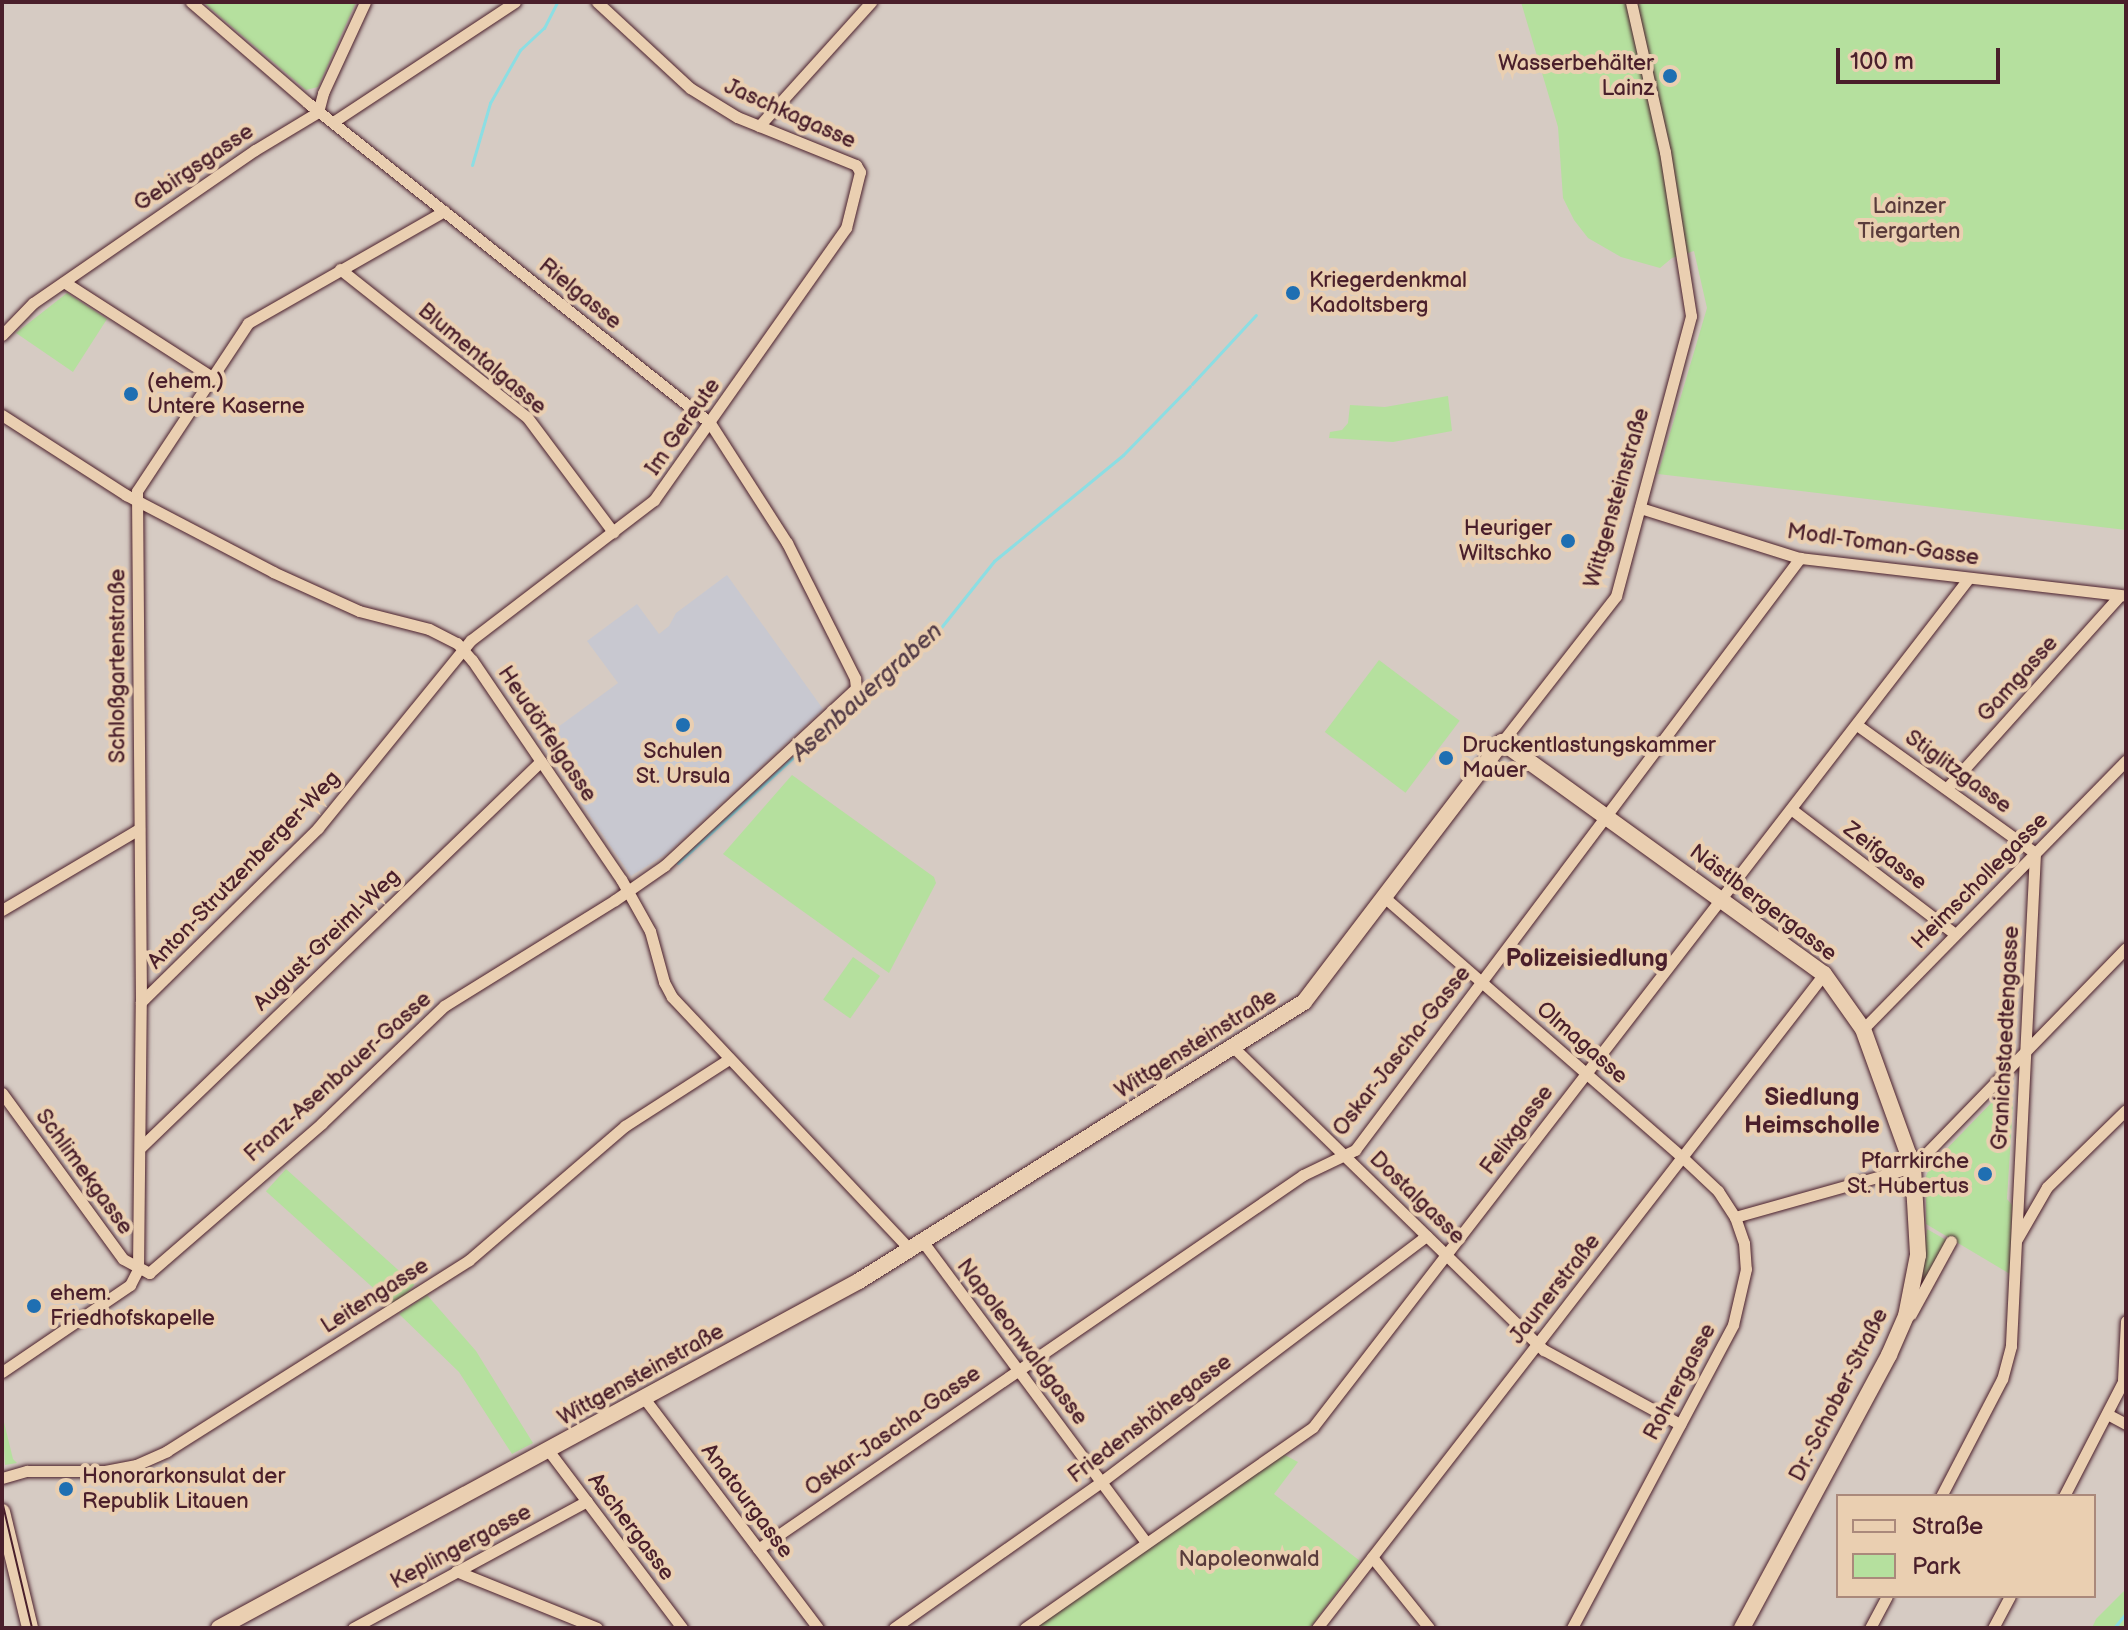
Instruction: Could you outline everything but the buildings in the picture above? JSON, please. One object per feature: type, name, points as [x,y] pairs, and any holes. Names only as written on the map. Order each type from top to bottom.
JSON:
[{"type":"street","name":"Rielgasse","points":[[191,2],[318,112],[710,423],[787,543],[851,669],[856,688]]},
{"type":"street","points":[[318,112],[323,93],[365,2]]},
{"type":"street","points":[[333,122],[515,2]]},
{"type":"street","name":"Jaschkagasse","points":[[597,2],[690,88],[759,126],[840,156],[859,167]]},
{"type":"street","points":[[759,126],[871,2]]},
{"type":"street","name":"Wittgensteinstraße","points":[[219,1628],[644,1398],[916,1246],[1304,1002],[1616,596],[1689,324],[1690,302],[1665,152],[1631,2]]},
{"type":"street","name":"Gebirgsgasse","points":[[2,335],[19,314],[64,282],[255,150],[318,112]]},
{"type":"street","name":"Im Gereute","points":[[464,650],[500,617],[654,500],[843,235],[859,167]]},
{"type":"street","name":"Schloßgartenstraße","points":[[138,1269],[141,1002],[137,491],[248,323],[444,211]]},
{"type":"street","name":"Blumentalgasse","points":[[340,269],[527,417],[613,532]]},
{"type":"street","points":[[64,282],[212,377]]},
{"type":"street","name":"Heudörfelgasse","points":[[2,415],[137,501],[339,603],[429,629],[464,650],[628,891],[650,931],[667,990],[729,1059],[916,1246]]},
{"type":"street","name":"Modl-Toman-Gasse","points":[[1640,508],[1800,558],[2122,596]]},
{"type":"street","name":"Oskar-Jascha-Gasse","points":[[758,1549],[1303,1175],[1355,1150],[1800,558]]},
{"type":"street","name":"Felixgasse","points":[[1025,1628],[1313,1427],[1968,579]]},
{"type":"street","name":"Gamgasse","points":[[1947,788],[2122,596]]},
{"type":"street","name":"Anton-Strutzenberger-Weg","points":[[141,1002],[318,828],[464,650]]},
{"type":"street","name":"Franz-Asenbauer-Gasse","points":[[2,1372],[130,1285],[138,1269],[149,1273],[159,1266],[322,1123],[444,1006],[664,866],[856,688]]},
{"type":"street","name":"Stiglitzgasse","points":[[1857,725],[2035,853]]},
{"type":"street","name":"Nästlbergergasse","points":[[1502,742],[1824,974],[1863,1029],[1913,1167]]},
{"type":"street","name":"Heimschollegasse","points":[[1863,1029],[2126,760]]},
{"type":"street","name":"August-Greiml-Weg","points":[[140,1148],[541,761]]},
{"type":"street","name":"Zeifgasse","points":[[1791,809],[1955,934]]},
{"type":"street","points":[[2,910],[139,829]]},
{"type":"street","name":"Granichstaedtengasse","points":[[1942,1494],[2002,1379],[2011,1346],[2035,853]]},
{"type":"street","name":"Olmagasse","points":[[1384,897],[1682,1157]]},
{"type":"street","points":[[1735,1217],[1913,1167],[2126,948]]},
{"type":"street","name":"Jaunerstraße","points":[[1317,1628],[1824,974]]},
{"type":"street","name":"Dostalgasse","points":[[1233,1047],[1538,1345],[1680,1424]]},
{"type":"street","name":"Leitengasse","points":[[2,1478],[27,1471],[105,1471],[136,1465],[167,1451],[469,1260],[625,1126],[729,1059]]},
{"type":"street","name":"Schlimekgasse","points":[[2,1093],[123,1259],[138,1269]]},
{"type":"street","points":[[2014,1243],[2047,1187],[2126,1110]]},
{"type":"street","name":"Rohrergasse","points":[[1572,1628],[1733,1325],[1742,1298],[1746,1269],[1744,1243],[1735,1217],[1718,1191],[1682,1157]]},
{"type":"street","name":"Dr.-Schober-Straße","points":[[1742,1628],[1889,1355],[1906,1316],[1915,1278],[1918,1222],[1913,1167]]},
{"type":"street","name":"Friedenshöhegasse","points":[[894,1628],[1101,1482],[1426,1236]]},
{"type":"street","points":[[1889,1355],[1951,1241]]},
{"type":"street","name":"Napoleonwaldgasse","points":[[916,1246],[1017,1369],[1146,1542]]},
{"type":"street","points":[[2065,1494],[2109,1415],[2125,1378],[2126,1321]]},
{"type":"street","name":"Anatourgasse","points":[[644,1398],[818,1628]]},
{"type":"street","points":[[2109,1415],[2126,1424]]},
{"type":"street","name":"Aschergasse","points":[[548,1450],[682,1628]]},
{"type":"street","name":"Keplingergasse","points":[[353,1628],[587,1501]]},
{"type":"street","points":[[2,1512],[30,1628]]},
{"type":"street","points":[[1372,1557],[1429,1628]]},
{"type":"street","points":[[456,1571],[597,1628]]},
{"type":"street","points":[[1870,1628],[1886,1598]]},
{"type":"street","points":[[1993,1628],[2009,1598]]},
{"type":"shaded area","name":"Schulen St. Ursula","points":[[727,575],[823,709],[666,854],[631,876],[539,741],[618,683],[587,641],[637,604],[659,634],[669,626],[676,613]]},
{"type":"green space","points":[[203,2],[356,2],[318,87],[306,90]]},
{"type":"green space","name":"Lainzer Tiergarten","points":[[1521,2],[2126,2],[2126,530],[1658,474],[1707,308],[1694,251],[1672,258],[1660,268],[1621,257],[1588,238],[1574,220],[1563,198],[1558,127]]},
{"type":"green space","points":[[67,293],[107,319],[73,372],[16,333]]},
{"type":"green space","points":[[1448,396],[1452,431],[1393,442],[1329,438],[1330,432],[1342,430],[1348,423],[1350,405],[1385,407]]},
{"type":"green space","points":[[1379,660],[1460,721],[1405,793],[1325,732]]},
{"type":"green space","points":[[792,775],[934,877],[936,883],[889,973],[723,854]]},
{"type":"green space","points":[[853,957],[880,976],[850,1019],[823,1000]]},
{"type":"green space","points":[[2003,1096],[2013,1104],[2007,1199],[2012,1205],[2010,1274],[1926,1224],[1926,1176],[1931,1165],[1996,1098]]},
{"type":"green space","points":[[286,1169],[415,1285],[394,1307],[266,1191]]},
{"type":"green space","points":[[1927,1229],[1946,1240],[1921,1286],[1920,1285]]},
{"type":"green space","points":[[427,1295],[476,1351],[533,1443],[512,1454],[459,1372],[399,1314]]},
{"type":"green space","points":[[2,1414],[13,1459],[17,1463],[5,1465]]},
{"type":"green space","name":"Napoleonwald","points":[[1283,1454],[1298,1462],[1274,1494],[1360,1561],[1310,1628],[1034,1628]]},
{"type":"green space","points":[[2126,1589],[2126,1628],[2092,1628],[2096,1619]]},
{"type":"waterway","points":[[472,165],[490,103],[520,50],[544,28],[557,2]]},
{"type":"waterway","name":"Asenbauergraben","points":[[1192,384],[1256,315]]},
{"type":"waterway","name":"Asenbauergraben","points":[[678,863],[866,691],[900,667],[939,630],[994,561],[1123,455],[1190,386]]},
{"type":"waterway","points":[[2114,1628],[2126,1613]]},
{"type":"tram line","points":[[2,1501],[32,1628]]},
{"type":"place","name":"Wasserbehälter Lainz","points":[[1670,76]]},
{"type":"place","name":"Kriegerdenkmal Kadoltsberg","points":[[1293,293]]},
{"type":"place","name":"(ehem.) Untere Kaserne","points":[[131,394]]},
{"type":"place","name":"Heuriger Wiltschko","points":[[1568,541]]},
{"type":"place","name":"Schulen St. Ursula","points":[[683,725]]},
{"type":"place","name":"Druckentlastungskammer Mauer","points":[[1446,758]]},
{"type":"place","name":"Pfarrkirche St. Hubertus","points":[[1985,1174]]},
{"type":"place","name":"ehem. Friedhofskapelle","points":[[34,1306]]},
{"type":"place","name":"Honorarkonsulat der Republik Litauen","points":[[66,1489]]},
{"type":"district","name":"Polizeisiedlung","points":[[1587,959]]},
{"type":"district","name":"Siedlung Heimscholle","points":[[1812,1112]]}]
